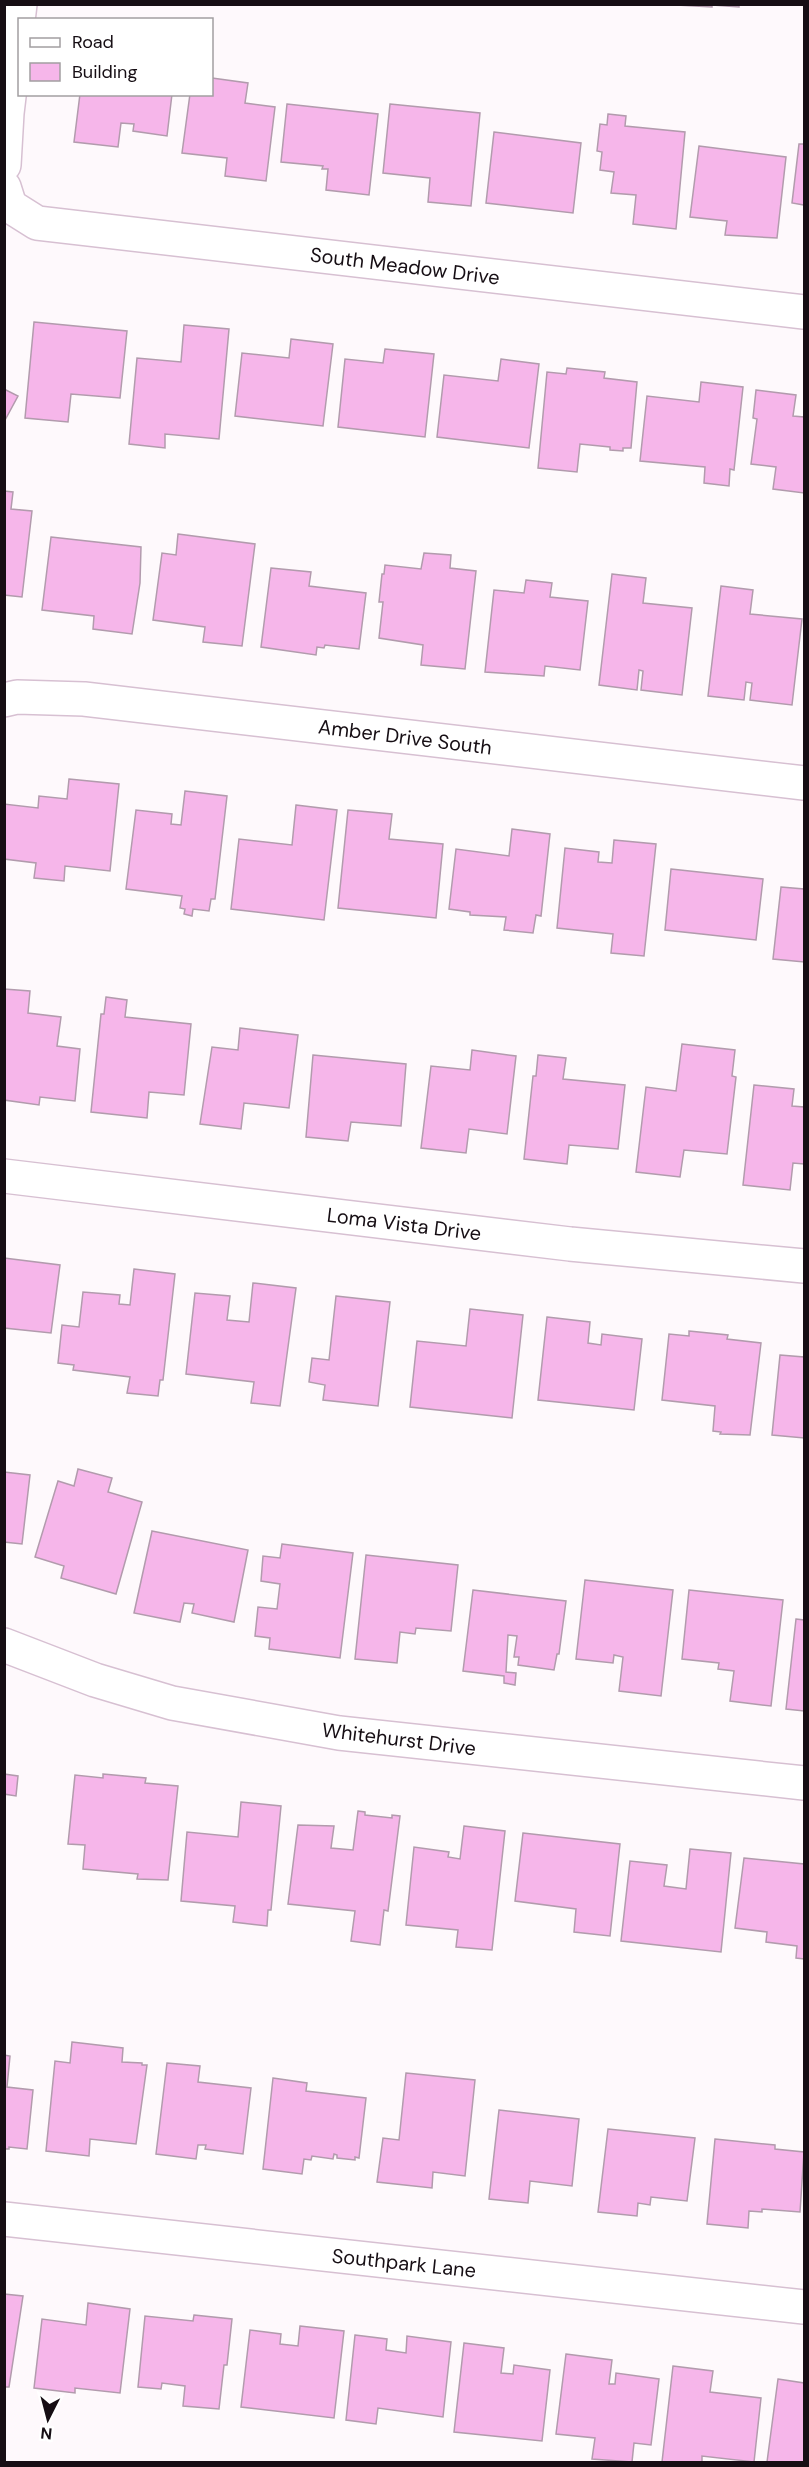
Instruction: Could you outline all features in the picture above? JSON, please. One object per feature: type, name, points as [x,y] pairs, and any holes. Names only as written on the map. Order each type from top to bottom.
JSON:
[{"type":"street","points":[[4,165],[7,112],[18,21]]},
{"type":"street","name":"South Meadow Drive","points":[[7,196],[37,223],[804,312]]},
{"type":"street","name":"Amber Drive South","points":[[4,700],[17,697],[84,699],[804,783]]},
{"type":"street","name":"Loma Vista Drive","points":[[4,1176],[570,1244],[804,1266]]},
{"type":"street","name":"Whitehurst Drive","points":[[4,1645],[95,1680],[172,1703],[339,1733],[804,1783]]},
{"type":"street","name":"Southpark Lane","points":[[4,2218],[804,2307]]},
{"type":"building","points":[[658,4],[739,4],[739,7],[712,5],[712,7]]},
{"type":"building","points":[[213,78],[248,83],[245,103],[275,107],[266,181],[225,176],[227,158],[182,153],[190,96],[213,96]]},
{"type":"building","points":[[80,96],[172,96],[167,136],[133,131],[134,124],[121,123],[118,147],[74,142]]},
{"type":"building","points":[[287,104],[378,114],[369,195],[326,190],[328,169],[322,169],[323,166],[281,162]]},
{"type":"building","points":[[390,104],[480,113],[471,206],[428,202],[430,178],[383,173]]},
{"type":"building","points":[[608,114],[626,116],[625,126],[685,132],[676,229],[633,224],[636,195],[611,193],[614,172],[600,170],[602,152],[597,151],[600,124],[607,125]]},
{"type":"building","points":[[494,132],[581,143],[573,213],[486,203]]},
{"type":"building","points":[[799,144],[804,144],[804,205],[792,203]]},
{"type":"building","points":[[699,146],[786,157],[777,238],[725,235],[727,221],[690,217]]},
{"type":"building","points":[[34,322],[127,331],[120,398],[71,394],[68,422],[25,418]]},
{"type":"building","points":[[184,325],[229,329],[219,439],[165,434],[165,448],[129,444],[137,358],[181,362]]},
{"type":"building","points":[[291,339],[333,344],[323,426],[235,416],[242,353],[289,358]]},
{"type":"building","points":[[385,349],[434,354],[425,437],[338,427],[345,359],[383,363]]},
{"type":"building","points":[[501,359],[539,364],[529,448],[437,437],[444,375],[498,381]]},
{"type":"building","points":[[567,368],[605,372],[604,378],[637,382],[631,448],[623,448],[623,451],[610,450],[610,447],[580,444],[577,472],[538,468],[547,372],[566,374]]},
{"type":"building","points":[[701,382],[743,387],[734,470],[730,469],[729,486],[704,483],[705,467],[640,461],[647,396],[699,402]]},
{"type":"building","points":[[4,389],[18,396],[4,422]]},
{"type":"building","points":[[756,390],[796,395],[793,416],[804,417],[804,493],[773,489],[776,467],[751,464],[757,419],[753,418]]},
{"type":"building","points":[[4,491],[13,492],[11,509],[32,511],[22,597],[4,595]]},
{"type":"building","points":[[178,534],[255,544],[242,646],[203,642],[205,627],[153,620],[162,553],[176,555]]},
{"type":"building","points":[[51,537],[141,547],[140,583],[132,634],[93,629],[94,616],[42,610]]},
{"type":"building","points":[[424,553],[451,555],[450,568],[476,571],[465,669],[421,665],[423,645],[379,638],[383,602],[379,602],[385,565],[421,569]]},
{"type":"building","points":[[271,568],[311,572],[309,586],[366,593],[359,649],[325,645],[324,648],[317,647],[316,655],[261,647]]},
{"type":"building","points":[[612,574],[646,578],[643,603],[692,608],[682,695],[641,690],[643,671],[639,670],[637,690],[599,685]]},
{"type":"building","points":[[526,580],[552,583],[550,597],[588,601],[580,670],[545,666],[544,676],[485,672],[494,590],[524,593]]},
{"type":"building","points":[[721,586],[753,590],[750,614],[802,619],[792,705],[750,700],[752,683],[746,682],[744,700],[708,696]]},
{"type":"building","points":[[69,779],[119,784],[110,871],[65,866],[64,881],[34,878],[36,863],[4,859],[4,804],[38,808],[39,796],[67,799]]},
{"type":"building","points":[[185,791],[227,796],[215,899],[211,899],[209,911],[193,909],[192,916],[184,914],[185,909],[180,908],[182,896],[126,889],[136,810],[172,814],[171,824],[181,825]]},
{"type":"building","points":[[296,805],[337,810],[324,920],[231,909],[239,839],[292,845]]},
{"type":"building","points":[[348,810],[392,814],[389,839],[443,844],[436,918],[338,908]]},
{"type":"building","points":[[512,829],[550,834],[541,916],[536,915],[533,933],[504,930],[506,917],[470,915],[470,912],[449,909],[456,849],[509,856]]},
{"type":"building","points":[[614,840],[656,844],[644,956],[611,953],[613,934],[557,928],[565,848],[599,852],[598,862],[612,863]]},
{"type":"building","points":[[671,869],[763,879],[756,940],[665,930]]},
{"type":"building","points":[[781,887],[804,889],[804,962],[773,959]]},
{"type":"building","points":[[4,989],[30,991],[28,1013],[61,1017],[57,1046],[80,1049],[75,1101],[40,1097],[39,1105],[4,1100]]},
{"type":"building","points":[[106,997],[127,1000],[125,1017],[191,1024],[184,1095],[149,1092],[147,1118],[91,1112],[101,1014],[104,1014]]},
{"type":"building","points":[[240,1028],[298,1035],[289,1108],[244,1103],[241,1129],[200,1124],[212,1047],[238,1050]]},
{"type":"building","points":[[682,1044],[735,1050],[732,1076],[736,1077],[727,1154],[684,1150],[680,1177],[636,1172],[646,1087],[676,1091]]},
{"type":"building","points":[[472,1050],[516,1056],[507,1134],[469,1129],[466,1153],[421,1148],[431,1066],[470,1070]]},
{"type":"building","points":[[313,1055],[406,1064],[401,1126],[351,1122],[348,1141],[306,1137]]},
{"type":"building","points":[[538,1055],[566,1058],[563,1079],[625,1085],[618,1149],[569,1145],[567,1164],[524,1159],[533,1076],[536,1076]]},
{"type":"building","points":[[754,1085],[794,1089],[792,1106],[804,1107],[804,1164],[793,1163],[790,1190],[743,1185]]},
{"type":"building","points":[[4,1258],[60,1265],[51,1333],[4,1328]]},
{"type":"building","points":[[134,1269],[175,1274],[163,1380],[160,1380],[158,1396],[127,1393],[130,1377],[73,1370],[74,1365],[58,1363],[62,1325],[79,1327],[83,1292],[120,1295],[119,1304],[130,1305]]},
{"type":"building","points":[[253,1283],[296,1288],[280,1406],[251,1403],[254,1382],[186,1374],[195,1293],[230,1296],[227,1320],[249,1322]]},
{"type":"building","points":[[336,1296],[390,1302],[378,1406],[323,1400],[325,1385],[309,1382],[312,1358],[329,1360]]},
{"type":"building","points":[[470,1309],[523,1315],[512,1418],[410,1407],[417,1341],[466,1346]]},
{"type":"building","points":[[547,1317],[590,1322],[588,1343],[601,1345],[602,1334],[642,1339],[634,1410],[538,1400]]},
{"type":"building","points":[[689,1331],[728,1335],[727,1339],[761,1343],[750,1435],[720,1434],[721,1432],[713,1431],[715,1406],[662,1400],[669,1334],[689,1336]]},
{"type":"building","points":[[780,1355],[804,1357],[804,1438],[772,1435]]},
{"type":"building","points":[[78,1469],[112,1478],[108,1492],[142,1502],[116,1594],[61,1578],[64,1566],[35,1557],[58,1481],[74,1486]]},
{"type":"building","points":[[4,1472],[30,1475],[22,1544],[4,1542]]},
{"type":"building","points":[[152,1531],[248,1550],[234,1622],[192,1613],[194,1604],[184,1603],[180,1622],[134,1613]]},
{"type":"building","points":[[282,1544],[353,1553],[340,1658],[269,1649],[270,1638],[255,1636],[258,1607],[277,1609],[280,1584],[261,1581],[263,1556],[280,1558]]},
{"type":"building","points":[[366,1555],[458,1565],[451,1631],[416,1628],[415,1634],[400,1632],[397,1663],[355,1659]]},
{"type":"building","points":[[585,1580],[673,1590],[661,1696],[619,1691],[623,1657],[614,1655],[613,1663],[576,1659]]},
{"type":"building","points":[[473,1590],[566,1601],[559,1654],[557,1654],[554,1670],[518,1665],[519,1657],[514,1657],[517,1636],[508,1635],[506,1672],[516,1673],[515,1685],[504,1683],[504,1676],[463,1671]]},
{"type":"building","points":[[689,1590],[783,1600],[771,1706],[730,1701],[734,1671],[718,1669],[719,1663],[682,1659]]},
{"type":"building","points":[[796,1619],[804,1620],[804,1711],[786,1709]]},
{"type":"building","points":[[4,1774],[18,1776],[16,1796],[4,1794]]},
{"type":"building","points":[[103,1774],[146,1778],[145,1783],[178,1786],[168,1880],[137,1879],[138,1874],[83,1869],[85,1845],[68,1844],[75,1775],[103,1778]]},
{"type":"building","points":[[241,1802],[281,1806],[271,1910],[268,1910],[267,1926],[233,1922],[235,1906],[181,1901],[187,1832],[238,1837]]},
{"type":"building","points":[[358,1811],[365,1812],[365,1815],[392,1818],[392,1815],[400,1816],[388,1911],[384,1910],[380,1945],[351,1941],[355,1911],[288,1904],[298,1825],[334,1826],[331,1848],[353,1850]]},
{"type":"building","points":[[464,1826],[505,1831],[492,1950],[456,1947],[458,1930],[406,1925],[414,1847],[449,1852],[448,1857],[460,1859]]},
{"type":"building","points":[[523,1833],[620,1844],[610,1936],[574,1932],[576,1909],[515,1901]]},
{"type":"building","points":[[690,1849],[731,1853],[721,1952],[621,1941],[630,1861],[667,1865],[664,1886],[686,1889]]},
{"type":"building","points":[[744,1858],[804,1864],[804,1959],[796,1958],[797,1946],[766,1942],[767,1932],[735,1928]]},
{"type":"building","points":[[72,2042],[123,2048],[122,2062],[147,2065],[136,2144],[90,2139],[89,2156],[46,2151],[55,2061],[70,2063]]},
{"type":"building","points":[[4,2055],[10,2056],[7,2087],[33,2090],[27,2149],[9,2147],[9,2149],[4,2149]]},
{"type":"building","points":[[167,2063],[200,2066],[198,2082],[251,2088],[243,2154],[205,2149],[206,2145],[198,2145],[196,2159],[156,2154]]},
{"type":"building","points":[[406,2073],[475,2080],[465,2176],[433,2172],[432,2188],[377,2182],[383,2138],[399,2140]]},
{"type":"building","points":[[273,2078],[307,2083],[306,2091],[366,2098],[359,2158],[355,2157],[355,2160],[337,2158],[334,2154],[333,2159],[312,2156],[311,2160],[304,2159],[302,2174],[263,2169]]},
{"type":"building","points":[[499,2110],[579,2119],[572,2186],[530,2181],[528,2203],[489,2199]]},
{"type":"building","points":[[608,2129],[695,2138],[687,2201],[651,2197],[650,2205],[638,2203],[637,2216],[598,2212]]},
{"type":"building","points":[[715,2139],[775,2145],[775,2149],[804,2152],[800,2212],[762,2209],[762,2212],[749,2211],[748,2228],[707,2224]]},
{"type":"building","points":[[4,2294],[23,2296],[9,2387],[4,2387]]},
{"type":"building","points":[[88,2303],[130,2309],[120,2393],[75,2388],[75,2393],[34,2388],[42,2319],[86,2325]]},
{"type":"building","points":[[194,2315],[232,2319],[219,2409],[183,2406],[185,2386],[162,2383],[161,2389],[138,2387],[145,2316],[193,2321]]},
{"type":"building","points":[[300,2326],[344,2331],[334,2418],[241,2407],[250,2330],[281,2334],[280,2344],[298,2346]]},
{"type":"building","points":[[355,2335],[387,2339],[386,2350],[406,2353],[407,2336],[451,2342],[443,2417],[378,2408],[376,2424],[346,2420]]},
{"type":"building","points":[[464,2343],[504,2348],[501,2373],[513,2374],[514,2365],[550,2370],[542,2441],[454,2432]]},
{"type":"building","points":[[566,2354],[612,2360],[609,2384],[615,2384],[616,2373],[659,2379],[651,2445],[634,2443],[632,2462],[592,2459],[595,2438],[556,2434]]},
{"type":"building","points":[[673,2366],[713,2371],[710,2392],[761,2398],[754,2462],[702,2456],[702,2462],[662,2462]]},
{"type":"building","points":[[778,2379],[804,2383],[804,2462],[767,2462]]}]
